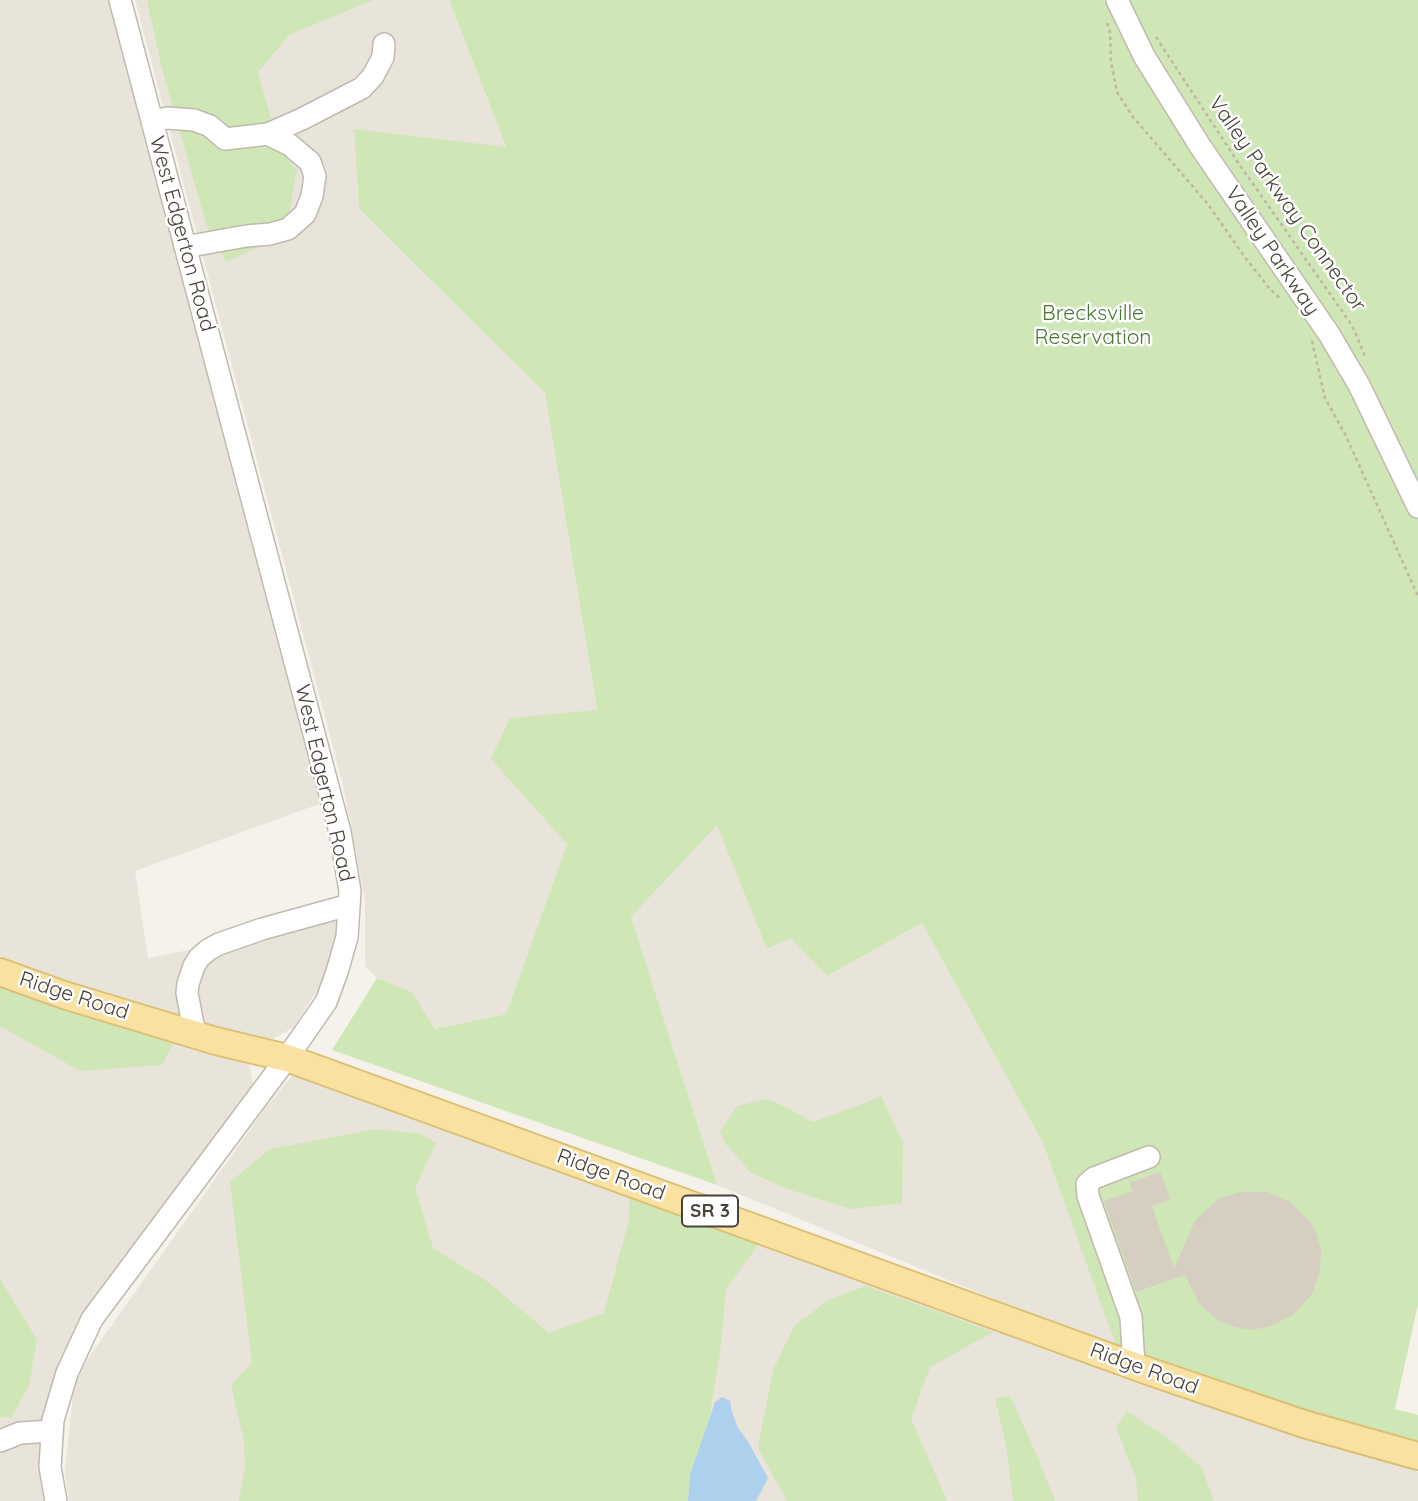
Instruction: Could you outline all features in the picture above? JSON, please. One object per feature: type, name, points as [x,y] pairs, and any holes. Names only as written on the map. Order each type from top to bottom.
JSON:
[{"type":"main road","name":"Ridge Road","points":[[0,972],[64,995],[195,1035],[287,1058],[1134,1366],[1304,1424],[1418,1456]]},
{"type":"street","name":"West Edgerton Road","points":[[56,1501],[50,1467],[53,1420],[67,1373],[92,1319],[326,1002],[347,937],[350,891],[340,832],[120,0]]},
{"type":"street","name":"Valley Parkway","points":[[1117,0],[1144,56],[1200,146],[1329,334],[1359,385],[1418,507]]},
{"type":"street","points":[[152,121],[167,118],[194,120],[210,126],[225,139],[268,134],[362,88],[373,76],[383,57],[384,44]]},
{"type":"street","points":[[185,247],[270,234],[288,229],[304,214],[312,196],[315,176],[310,162],[290,145],[268,134]]},
{"type":"street","points":[[195,1035],[187,993],[188,984],[194,966],[208,950],[262,929],[349,905]]},
{"type":"street","points":[[1134,1366],[1131,1317],[1088,1196],[1087,1184],[1094,1178],[1149,1157]]},
{"type":"street","points":[[0,1441],[20,1433],[52,1431]]},
{"type":"path","points":[[1107,22],[1117,92],[1133,117],[1207,203],[1270,289],[1288,304]]},
{"type":"path","name":"Valley Parkway Connector","points":[[1154,35],[1239,164],[1349,321],[1366,359]]},
{"type":"path","points":[[1311,340],[1325,398],[1346,436],[1418,596]]},
{"type":"shaded area","points":[[0,0],[110,0],[322,803],[135,871],[148,958],[339,921],[327,974],[294,1027],[266,1043],[0,966]]},
{"type":"shaded area","points":[[135,0],[449,0],[506,148],[354,129],[359,210],[545,393],[597,711],[511,718],[567,844],[506,1014],[435,1029],[412,992],[377,978],[365,966],[365,899],[342,781]]},
{"type":"shaded area","points":[[717,824],[790,937],[827,976],[922,923],[1043,1143],[1118,1350],[717,1185],[631,917]]},
{"type":"shaded area","points":[[0,983],[249,1064],[254,1088],[68,1348],[47,1400],[43,1474],[48,1501],[0,1501]]},
{"type":"shaded area","points":[[295,1073],[1177,1389],[1418,1472],[1418,1501],[69,1501],[65,1470],[75,1377],[266,1107]]},
{"type":"green space","points":[[147,0],[373,0],[289,35],[258,72],[280,151],[297,170],[285,235],[226,262],[207,227],[161,65]]},
{"type":"green space","name":"Brecksville Reservation","points":[[449,0],[1418,0],[1418,1304],[1395,1409],[1418,1415],[1418,1469],[1121,1360],[1043,1143],[922,923],[827,976],[790,938],[767,949],[717,825],[631,917],[717,1185],[332,1050],[377,978],[412,992],[435,1029],[506,1014],[567,844],[491,759],[510,718],[597,710],[545,393],[359,209],[354,129],[506,147]]},
{"type":"green space","points":[[0,983],[175,1040],[162,1065],[80,1071],[0,1026]]},
{"type":"green space","points":[[881,1096],[903,1143],[902,1203],[850,1209],[785,1188],[751,1173],[725,1143],[720,1132],[737,1106],[767,1099],[813,1122]]},
{"type":"green space","points":[[376,1129],[421,1134],[436,1143],[415,1188],[433,1248],[488,1282],[549,1333],[604,1313],[629,1220],[630,1189],[763,1238],[726,1289],[721,1345],[709,1420],[690,1475],[688,1501],[239,1501],[245,1467],[244,1442],[231,1385],[252,1363],[230,1182],[270,1149]]},
{"type":"green space","points":[[0,1279],[37,1340],[29,1385],[11,1418],[0,1416]]},
{"type":"green space","points":[[866,1286],[993,1332],[930,1367],[911,1419],[947,1501],[787,1501],[758,1448],[773,1370],[795,1325],[830,1299]]},
{"type":"green space","points":[[1010,1396],[1055,1501],[1013,1501],[1006,1445],[995,1398]]},
{"type":"green space","points":[[1127,1411],[1170,1440],[1202,1468],[1214,1501],[1138,1501],[1136,1479],[1116,1427]]},
{"type":"water","points":[[722,1397],[730,1401],[738,1428],[768,1478],[756,1501],[688,1501],[690,1475],[715,1402]]},
{"type":"building","points":[[1160,1172],[1170,1199],[1152,1206],[1174,1269],[1195,1221],[1218,1199],[1240,1192],[1268,1192],[1291,1203],[1311,1223],[1321,1251],[1320,1271],[1312,1294],[1293,1315],[1271,1326],[1252,1330],[1234,1327],[1217,1320],[1199,1303],[1185,1275],[1136,1292],[1104,1201],[1133,1191],[1129,1183]]}]
